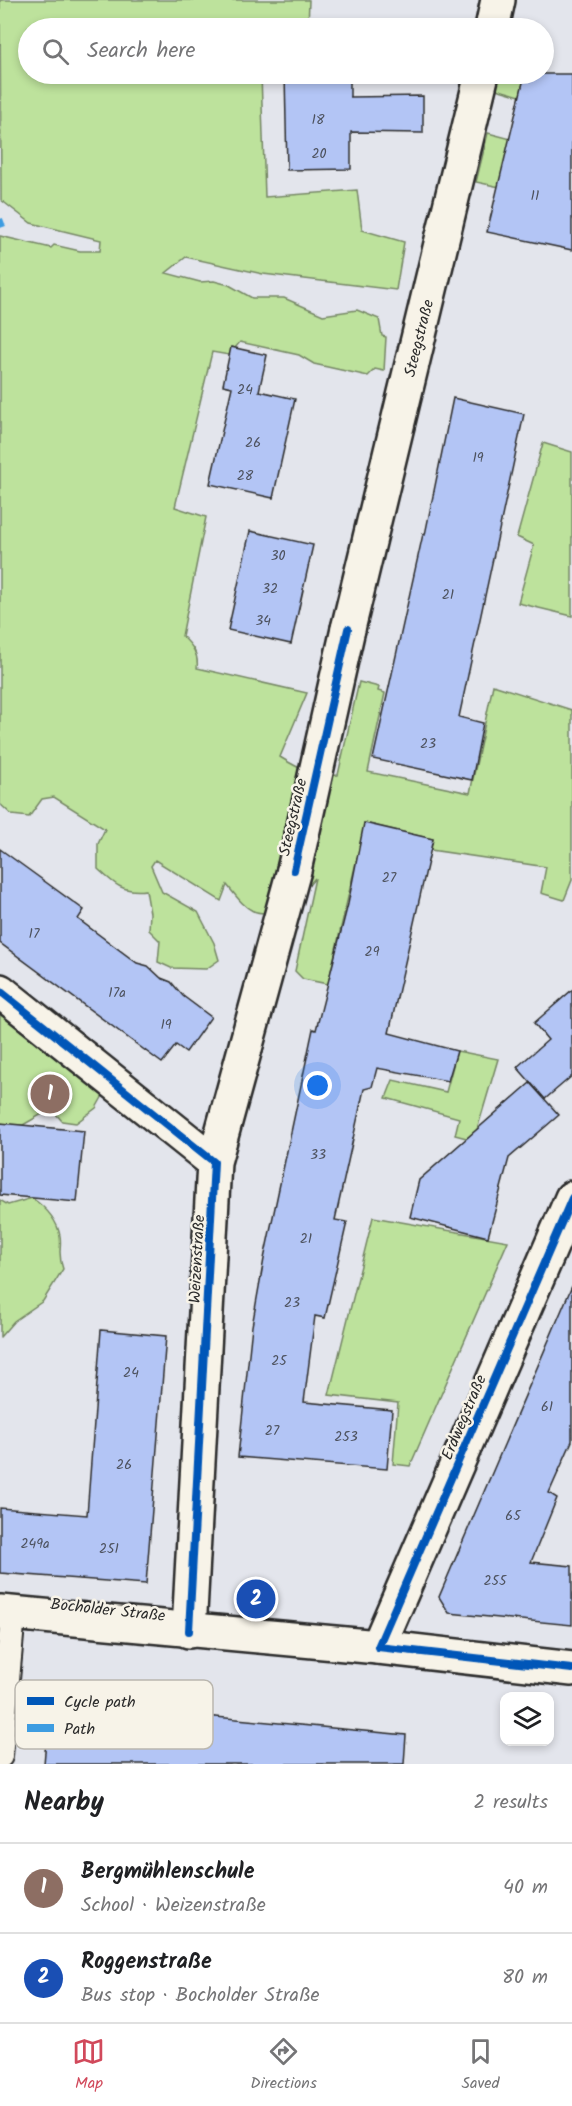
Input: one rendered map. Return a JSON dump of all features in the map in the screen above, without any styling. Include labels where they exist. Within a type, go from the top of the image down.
[{"type":"street","points":[[494,18],[498,0]]},
{"type":"street","name":"Steegstraße","points":[[214,1162],[294,870],[348,629],[480,84]]},
{"type":"street","points":[[0,991],[214,1162]]},
{"type":"street","name":"Weizenstraße","points":[[189,1631],[214,1162]]},
{"type":"street","name":"Erdwegstraße","points":[[378,1647],[572,1198]]},
{"type":"street","name":"Bocholder Straße","points":[[7,1613],[378,1647],[572,1668]]},
{"type":"lane","points":[[0,1756],[7,1613]]},
{"type":"green space","points":[[0,0],[309,0],[308,18],[18,18],[18,84],[261,84],[265,197],[357,190],[362,230],[404,242],[396,290],[263,274],[186,257],[166,273],[200,282],[214,281],[229,285],[252,298],[284,298],[323,315],[357,310],[379,319],[382,336],[386,337],[384,371],[375,369],[368,376],[314,364],[299,355],[240,342],[229,355],[212,352],[175,507],[206,517],[182,636],[194,650],[197,668],[307,693],[280,757],[315,773],[338,775],[359,682],[379,687],[378,691],[385,693],[368,772],[470,793],[493,685],[572,710],[572,880],[564,900],[541,893],[546,867],[431,850],[433,839],[365,823],[328,984],[303,979],[295,971],[315,878],[286,912],[265,913],[251,910],[227,885],[221,901],[155,860],[151,866],[162,892],[198,912],[214,943],[219,960],[206,969],[171,968],[158,962],[160,941],[149,930],[150,913],[146,890],[125,889],[98,869],[98,844],[105,829],[54,797],[42,799],[29,817],[12,815],[0,804],[0,236],[51,248],[54,245],[80,251],[100,251],[101,240],[31,223],[1,200]]},
{"type":"green space","points":[[497,84],[523,84],[520,96],[496,89]]},
{"type":"green space","points":[[488,133],[511,139],[500,187],[476,182]]},
{"type":"green space","points":[[543,443],[572,452],[572,616],[518,603],[534,545],[517,537]]},
{"type":"green space","points":[[0,1003],[18,1015],[21,1031],[37,1033],[105,1092],[96,1108],[76,1123],[62,1121],[56,1114],[42,1114],[23,1125],[0,1125]]},
{"type":"green space","points":[[457,1051],[498,1059],[474,1140],[455,1135],[459,1118],[386,1098],[393,1080],[446,1092]]},
{"type":"green space","points":[[32,1198],[46,1209],[56,1224],[60,1236],[60,1259],[63,1269],[43,1301],[14,1321],[0,1337],[0,1200],[8,1205]]},
{"type":"green space","points":[[373,1217],[508,1241],[410,1466],[393,1464],[398,1403],[329,1395]]},
{"type":"building","points":[[554,74],[572,74],[572,250],[487,232],[523,84],[554,84]]},
{"type":"building","points":[[285,84],[350,84],[350,97],[423,96],[423,133],[351,132],[351,169],[287,170]]},
{"type":"building","points":[[231,347],[267,355],[259,391],[295,399],[273,498],[210,484],[232,387],[223,385]]},
{"type":"building","points":[[453,398],[524,414],[459,717],[483,723],[472,780],[373,759],[423,534],[425,535]]},
{"type":"building","points":[[250,531],[313,545],[291,644],[228,630]]},
{"type":"building","points":[[364,823],[433,839],[389,1033],[457,1051],[448,1081],[377,1068],[372,1087],[364,1089],[335,1220],[347,1222],[325,1318],[315,1316],[304,1402],[392,1410],[387,1469],[238,1457],[252,1326],[264,1259],[313,1029],[316,1030],[348,904]]},
{"type":"building","points":[[0,849],[84,910],[78,919],[137,963],[148,966],[161,978],[171,982],[183,996],[211,1017],[186,1052],[176,1045],[162,1063],[0,943]]},
{"type":"building","points":[[572,990],[572,1076],[545,1099],[517,1067],[548,1040],[534,1023]]},
{"type":"building","points":[[530,1083],[559,1115],[509,1158],[488,1237],[410,1217],[419,1180]]},
{"type":"building","points":[[0,1123],[84,1131],[77,1202],[0,1195]]},
{"type":"building","points":[[572,1286],[572,1441],[549,1493],[557,1498],[531,1562],[572,1566],[572,1625],[449,1613],[439,1597]]},
{"type":"building","points":[[101,1330],[166,1336],[146,1584],[0,1573],[0,1508],[87,1515]]},
{"type":"building","points":[[213,1717],[406,1735],[404,1764],[44,1764],[45,1749],[213,1749]]},
{"type":"marked path","points":[[0,219],[3,227]]},
{"type":"cycle path","points":[[294,870],[348,629]]},
{"type":"cycle path","points":[[0,991],[214,1162],[189,1631]]},
{"type":"cycle path","points":[[572,1198],[378,1647],[572,1669]]},
{"type":"place","name":"Bergmühlenschule","points":[[50,1094]]},
{"type":"place","name":"Roggenstraße","points":[[256,1599]]}]
